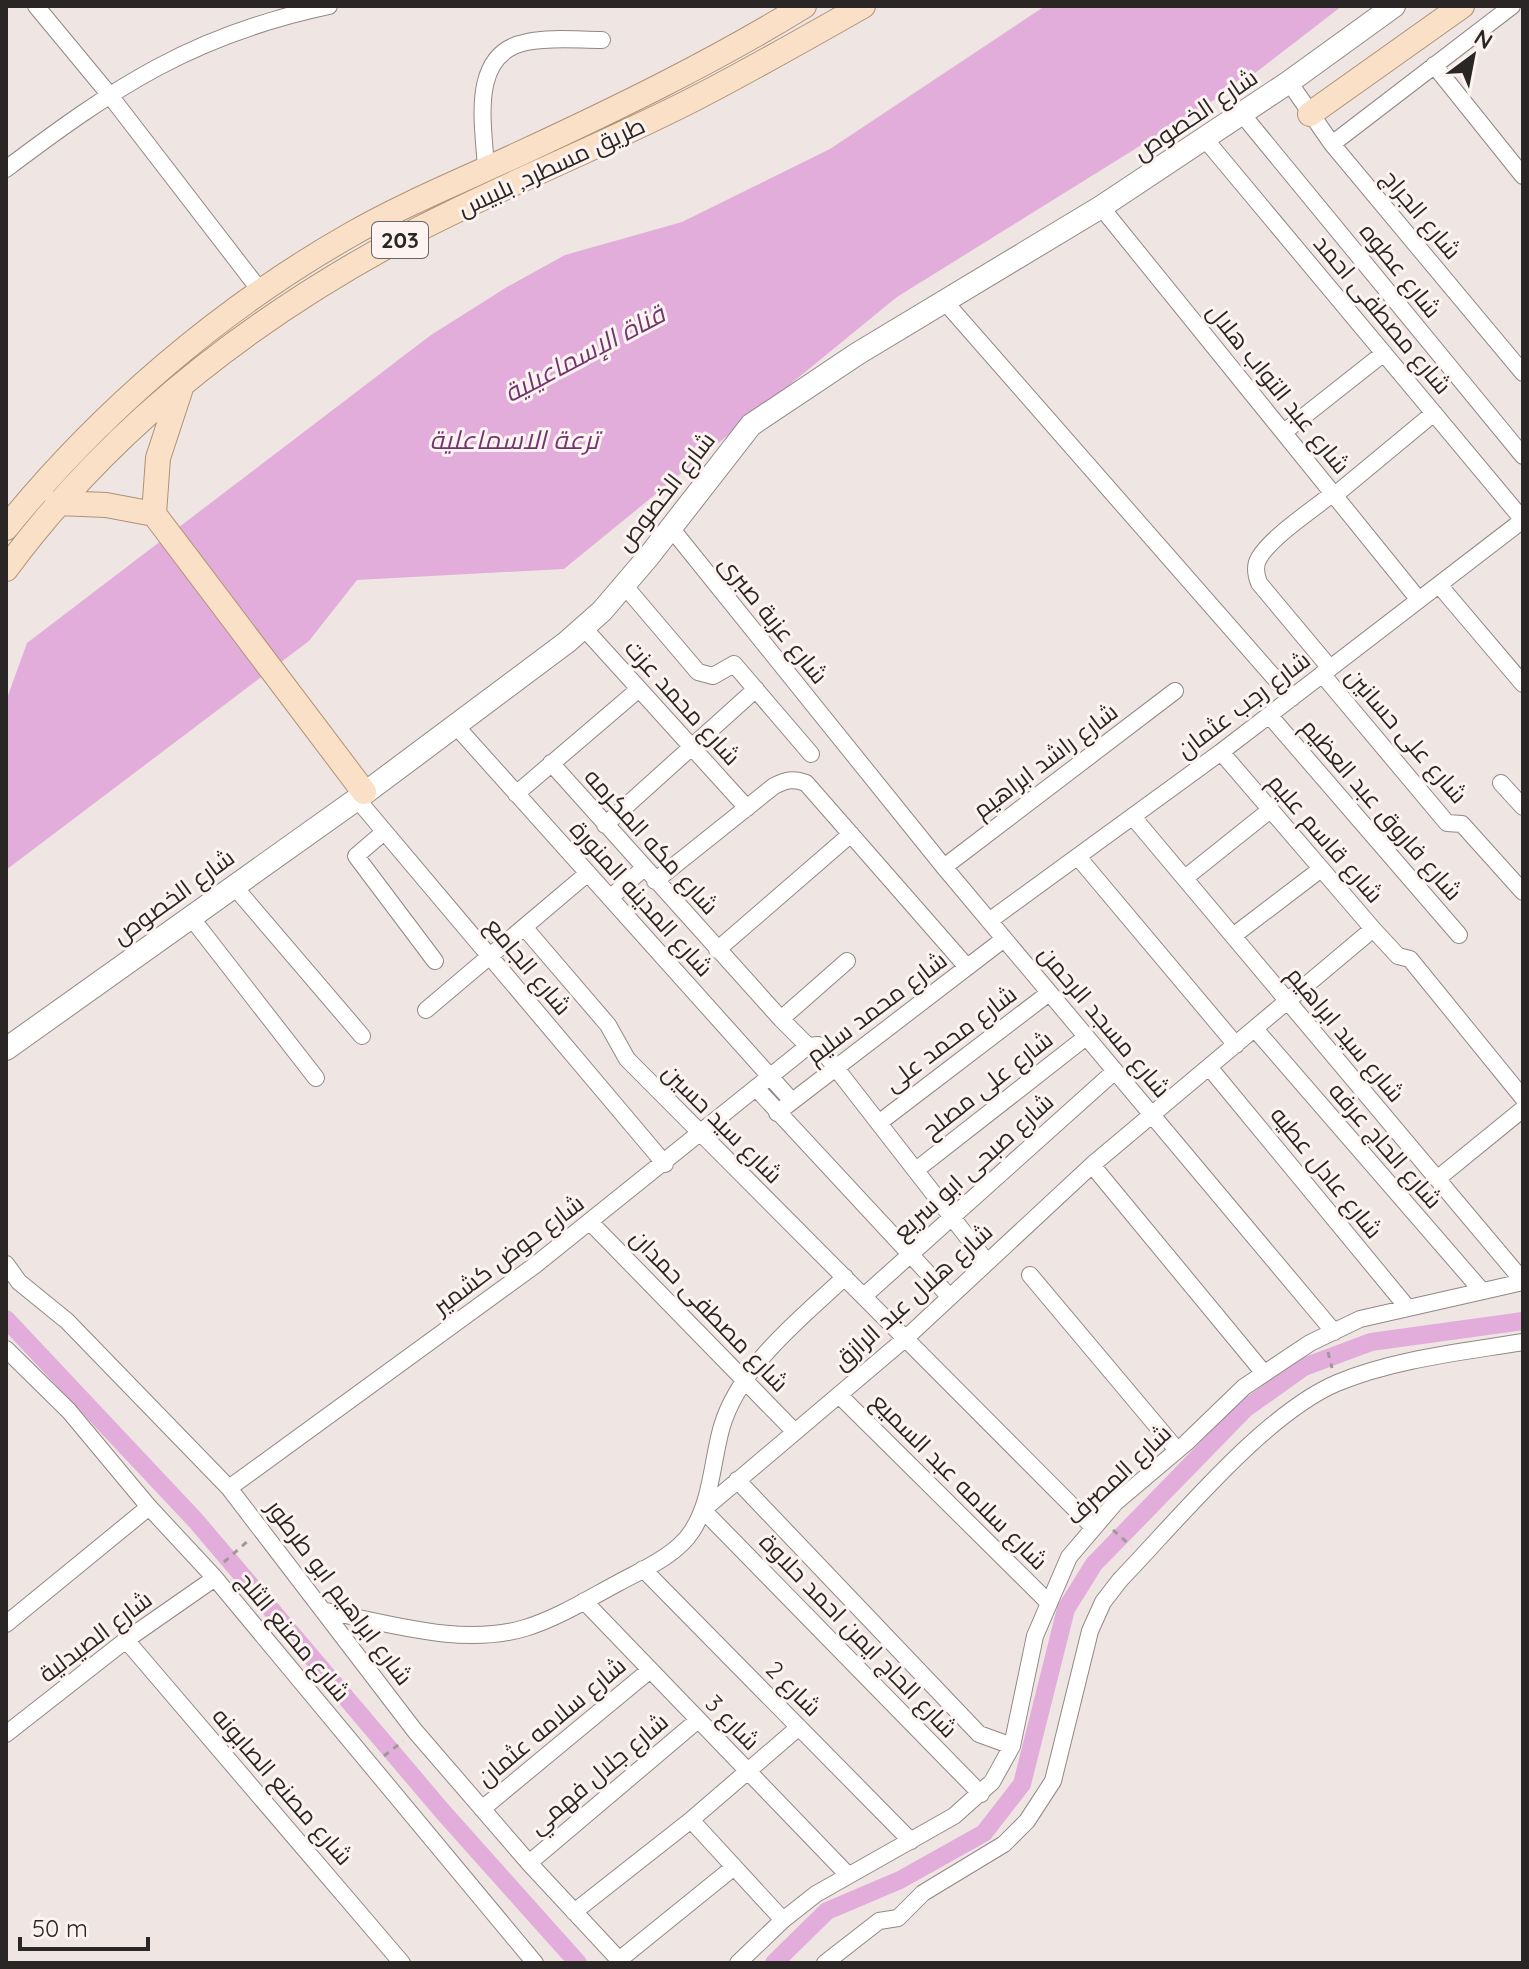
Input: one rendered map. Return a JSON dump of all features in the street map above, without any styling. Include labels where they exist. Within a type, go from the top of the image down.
[{"type":"main road","name":"طريق مسطرد, بلبيس","points":[[6,569],[57,503],[132,426],[185,380],[271,317],[418,230],[697,98],[863,6]]},
{"type":"main road","name":"شارع الخصوص","points":[[6,1049],[456,726],[583,627],[624,585],[751,425],[857,354],[1101,207],[1289,82],[1394,6]]},
{"type":"main road","points":[[1310,114],[1462,6]]},
{"type":"main road","name":"طريق مسطرد, بلبيس","points":[[6,528],[71,454],[162,369],[262,293],[351,234],[661,86],[796,8]]},
{"type":"main road","points":[[185,380],[164,431],[155,486],[156,516],[340,759],[360,796]]},
{"type":"main road","points":[[57,503],[106,505],[156,516]]},
{"type":"street","points":[[36,6],[108,93],[262,293]]},
{"type":"street","points":[[6,169],[108,93],[174,56],[245,27],[329,6]]},
{"type":"street","points":[[1332,144],[1512,6]]},
{"type":"street","points":[[486,169],[483,102],[492,64],[505,49],[527,41],[602,40]]},
{"type":"street","points":[[1434,65],[1523,176]]},
{"type":"street","name":"شارع الجراج","points":[[1289,82],[1332,144],[1523,373]]},
{"type":"street","name":"شارع عطوه","points":[[1242,114],[1523,456]]},
{"type":"street","name":"شارع مصطفى احمد","points":[[1205,139],[1523,520]]},
{"type":"street","name":"شارع عبد التواب هلال","points":[[1101,207],[1419,600]]},
{"type":"street","points":[[946,303],[1292,698]]},
{"type":"street","points":[[1284,432],[1384,353]]},
{"type":"street","points":[[1334,494],[1434,413]]},
{"type":"street","name":"شارع على حسانين","points":[[1334,494],[1267,549],[1258,560],[1256,573],[1259,583],[1447,823],[1462,824],[1523,892]]},
{"type":"street","name":"شارع رجب عثمان","points":[[989,921],[1221,752],[1523,520]]},
{"type":"street","name":"شارع عزبة صبرى","points":[[671,528],[840,740]]},
{"type":"street","points":[[624,585],[698,672],[713,676],[732,663],[811,754]]},
{"type":"street","points":[[1439,585],[1523,684]]},
{"type":"street","name":"شارع محمد عزت","points":[[583,627],[747,808]]},
{"type":"street","points":[[516,794],[639,689]]},
{"type":"street","points":[[605,825],[756,689]]},
{"type":"street","name":"شارع راشد ابراهيم","points":[[944,867],[1175,691]]},
{"type":"street","name":"شارع فاروق عبد العظيم","points":[[1269,715],[1459,935]]},
{"type":"street","name":"شارع المدينه المنورة","points":[[456,726],[792,1101]]},
{"type":"street","name":"شارع مسجد الرحمن","points":[[840,740],[1152,1115],[1330,1339]]},
{"type":"street","name":"شارع قاسم عليم","points":[[1221,752],[1373,929],[1396,954],[1410,959],[1523,1098]]},
{"type":"street","name":"شارع مكه المكرمه","points":[[551,763],[781,1019],[836,1068],[986,1261]]},
{"type":"street","points":[[610,898],[650,874],[784,781],[806,783],[967,967]]},
{"type":"street","points":[[1501,783],[1523,807]]},
{"type":"street","name":"شارع الجامع","points":[[360,796],[384,832],[665,1164]]},
{"type":"street","points":[[1185,878],[1270,810]]},
{"type":"street","name":"شارع سيد ابراهيم","points":[[1133,817],[1523,1282]]},
{"type":"street","points":[[384,832],[356,856],[435,961]]},
{"type":"street","name":"شارع مكه المكرمه","points":[[717,950],[851,834]]},
{"type":"street","points":[[1078,857],[1236,1045]]},
{"type":"street","points":[[1233,936],[1321,869]]},
{"type":"street","points":[[426,1010],[588,873]]},
{"type":"street","points":[[233,885],[362,1036]]},
{"type":"street","points":[[190,916],[316,1078]]},
{"type":"street","name":"شارع سيد حسين","points":[[524,927],[608,1025],[627,1059],[906,1338]]},
{"type":"street","name":"شارع هلال عبد الرازق","points":[[703,1510],[906,1338],[948,1295],[1092,1165],[1373,929]]},
{"type":"street","name":"شارع محمد سليم","points":[[777,1113],[1004,939]]},
{"type":"street","points":[[781,1019],[847,961]]},
{"type":"street","name":"شارع محمد على","points":[[880,1122],[1049,993]]},
{"type":"street","name":"شارع الحاج عرفه","points":[[1255,1029],[1482,1291]]},
{"type":"street","name":"شارع على مصلح","points":[[916,1170],[1086,1037]]},
{"type":"street","name":"شارع حوض كشمير","points":[[229,1488],[388,1375],[590,1222],[812,1045]]},
{"type":"street","name":"شارع عادل عطيه","points":[[1209,1067],[1407,1307]]},
{"type":"street","name":"شارع صبحى ابو سريع","points":[[864,1296],[1115,1071]]},
{"type":"street","points":[[756,1088],[948,1295]]},
{"type":"street","points":[[1437,1179],[1523,1109]]},
{"type":"street","points":[[1092,1165],[1263,1372]]},
{"type":"street","name":"شارع مصطفى حمدان","points":[[590,1222],[795,1432]]},
{"type":"street","name":"شارع ابراهيم ابو طرطور","points":[[6,1264],[19,1282],[67,1321],[229,1488],[415,1731],[529,1863],[620,1961]]},
{"type":"street","points":[[1030,1275],[1177,1450]]},
{"type":"street","points":[[326,1611],[413,1628],[496,1633],[523,1629],[643,1569],[678,1546],[691,1532],[703,1510],[722,1425],[746,1381],[794,1326],[845,1277]]},
{"type":"street","name":"شارع المصرف","points":[[738,1963],[783,1920],[848,1875],[954,1816],[981,1794],[1003,1767],[1012,1746],[1024,1678],[1048,1602],[1069,1557],[1092,1526],[1139,1480],[1263,1372],[1330,1339],[1360,1319],[1523,1282]]},
{"type":"street","points":[[906,1338],[1092,1526]]},
{"type":"street","points":[[825,1963],[879,1921],[898,1918],[923,1893],[1004,1844],[1027,1821],[1053,1781],[1081,1658],[1103,1602],[1135,1564],[1264,1433],[1312,1396],[1363,1373],[1523,1342]]},
{"type":"street","name":"شارع مصنع الثلج","points":[[6,1349],[69,1411],[149,1507],[218,1572],[535,1963]]},
{"type":"street","name":"شارع سلامه عبد السميع","points":[[839,1395],[1048,1602]]},
{"type":"street","points":[[737,1480],[979,1734],[1012,1746]]},
{"type":"street","points":[[6,1624],[149,1507]]},
{"type":"street","name":"شارع الحاج ايمن احمد حلاوة","points":[[703,1510],[981,1794]]},
{"type":"street","name":"شارع 2","points":[[643,1569],[911,1841]]},
{"type":"street","name":"شارع الصيدلية","points":[[6,1734],[218,1572]]},
{"type":"street","name":"شارع 3","points":[[584,1601],[848,1875]]},
{"type":"street","name":"شارع مصنع الصابونه","points":[[126,1640],[402,1963]]},
{"type":"street","name":"شارع سلامه عثمان","points":[[482,1809],[650,1670]]},
{"type":"street","name":"شارع جلال فهمي","points":[[529,1863],[698,1720]]},
{"type":"street","points":[[574,1912],[691,1820],[799,1727]]},
{"type":"street","points":[[691,1820],[783,1920]]},
{"type":"street","points":[[620,1961],[734,1867]]},
{"type":"path","points":[[1330,1339],[1332,1366]]},
{"type":"path","points":[[1111,1528],[1129,1544]]},
{"type":"path","points":[[218,1572],[240,1548]]},
{"type":"path","points":[[379,1761],[405,1739]]},
{"type":"water","name":"ترعة الاسماعلية","points":[[1045,6],[1342,6],[1246,80],[897,297],[564,569],[357,580],[309,641],[6,870],[6,701],[27,643],[431,335],[507,287],[565,255],[682,222],[830,149]]},
{"type":"waterway","points":[[6,1319],[196,1521],[443,1812],[578,1963]]},
{"type":"waterway","points":[[774,1963],[827,1911],[900,1880],[984,1833],[1022,1784],[1066,1609],[1094,1564],[1245,1409],[1304,1367],[1371,1342],[1523,1321]]},
{"type":"water label","name":"قناة الإسماعيلية","points":[[584,353]]}]
